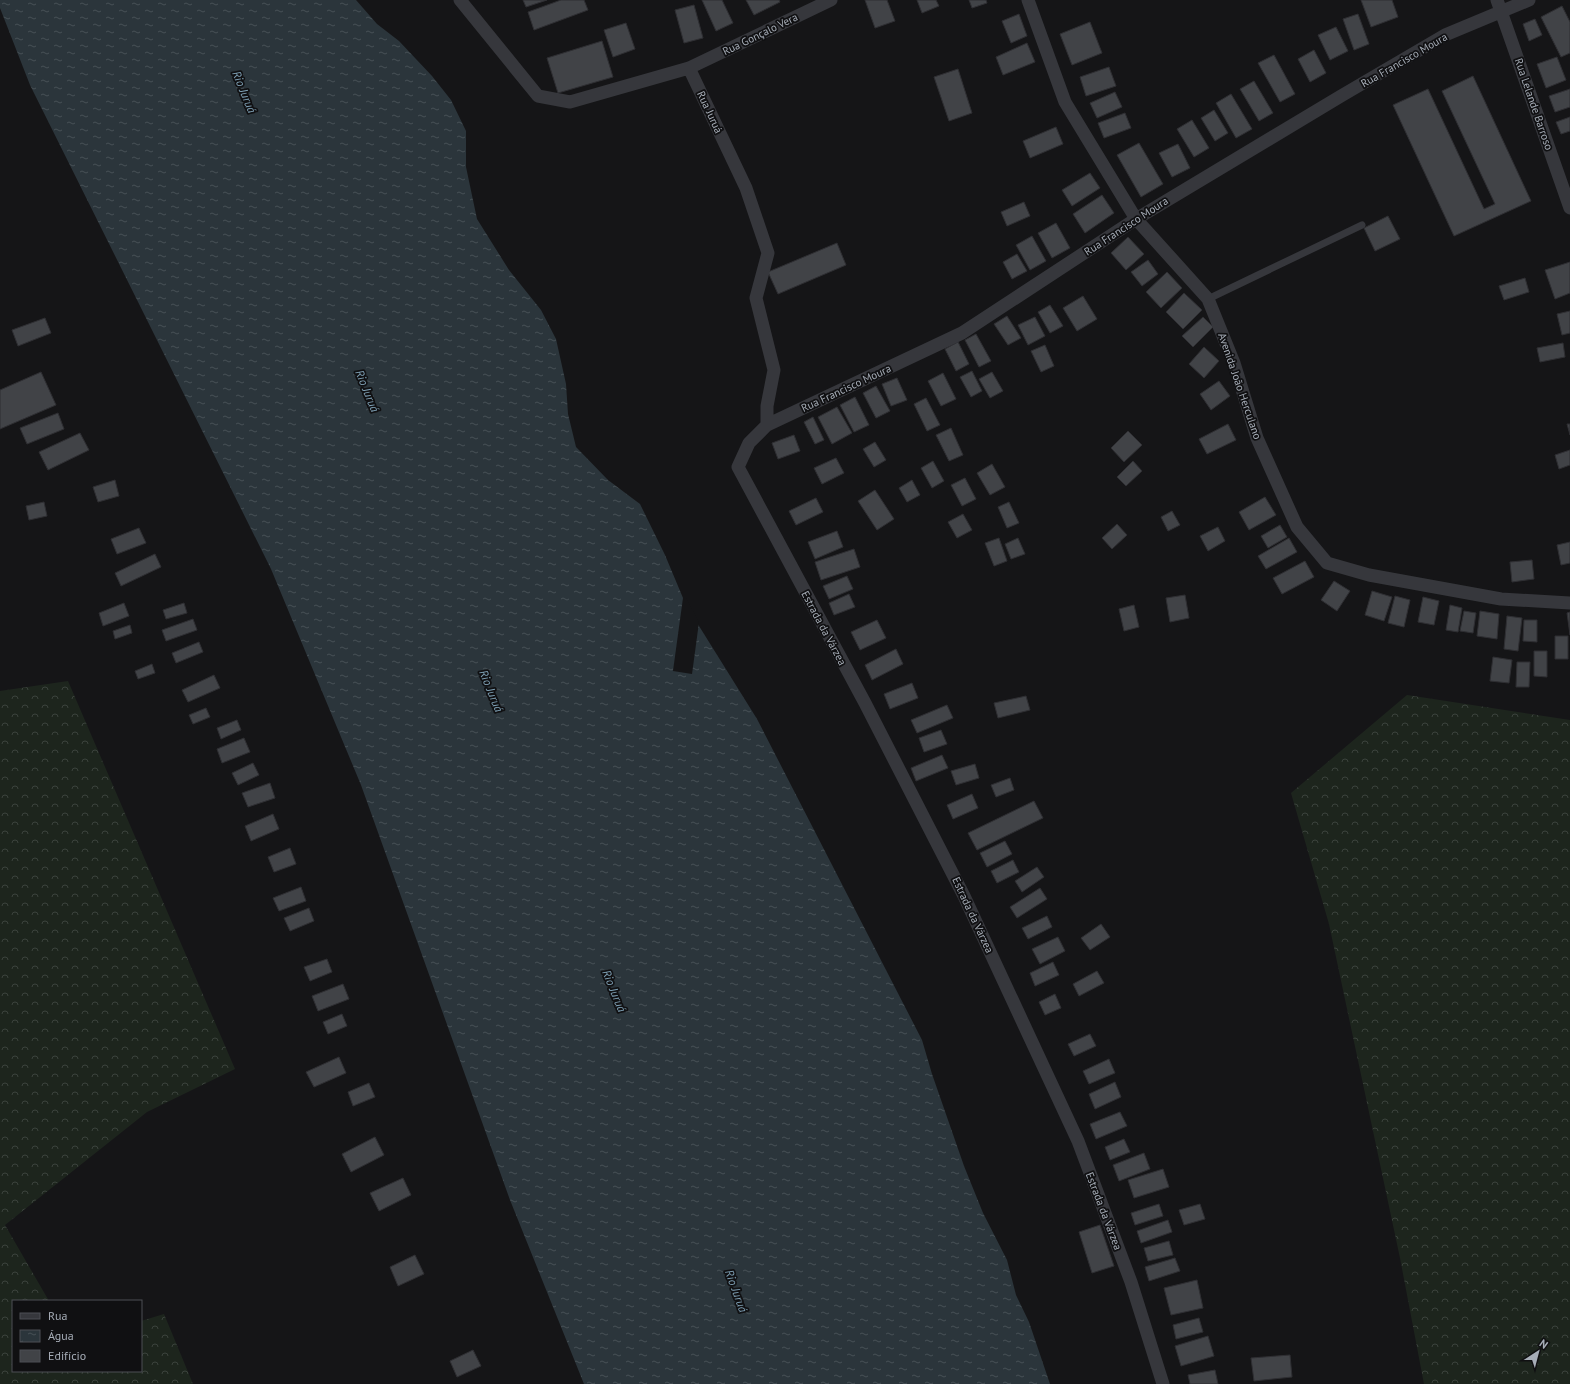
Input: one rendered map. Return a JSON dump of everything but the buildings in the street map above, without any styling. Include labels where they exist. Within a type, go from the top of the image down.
[{"type":"street","points":[[460,0],[538,96],[570,102],[689,68]]},
{"type":"street","name":"Rua Gonçalo Vera","points":[[689,68],[831,0]]},
{"type":"street","name":"Avenida João Herculano","points":[[1028,0],[1065,102],[1136,218],[1208,299],[1234,363],[1257,438],[1291,514],[1297,527],[1327,563],[1369,575],[1501,599],[1570,603]]},
{"type":"street","name":"Rua Francisco Moura","points":[[738,467],[749,443],[767,425],[962,333],[1136,218],[1445,35],[1500,6],[1529,0]]},
{"type":"street","name":"Rua Lelande Barroso","points":[[1500,6],[1570,208]]},
{"type":"street","name":"Rua Juruá","points":[[689,68],[746,188],[768,253],[756,298],[774,370],[768,406],[767,425]]},
{"type":"street","name":"Estrada da Várzea","points":[[738,467],[865,703],[964,896],[1078,1141],[1131,1282],[1163,1384]]},
{"type":"lane","points":[[1208,299],[1362,224]]},
{"type":"green space","points":[[68,681],[235,1069],[147,1112],[5,1225],[48,1300],[12,1300],[12,1372],[142,1372],[142,1321],[164,1314],[193,1384],[0,1384],[0,691]]},
{"type":"green space","points":[[1407,695],[1570,720],[1570,1384],[1424,1384],[1400,1258],[1329,924],[1291,793]]},
{"type":"water","name":"Rio Juruá","points":[[0,0],[356,0],[377,24],[399,41],[432,76],[451,100],[466,131],[466,167],[477,219],[509,270],[541,310],[556,339],[566,384],[568,414],[576,447],[608,480],[640,504],[665,555],[683,598],[757,719],[922,1040],[932,1074],[964,1166],[983,1213],[1007,1260],[1016,1295],[1029,1322],[1050,1384],[584,1384],[510,1200],[361,785],[271,569],[30,85],[0,8]]},
{"type":"pier","points":[[683,598],[686,598],[699,622],[692,674],[673,671]]}]
